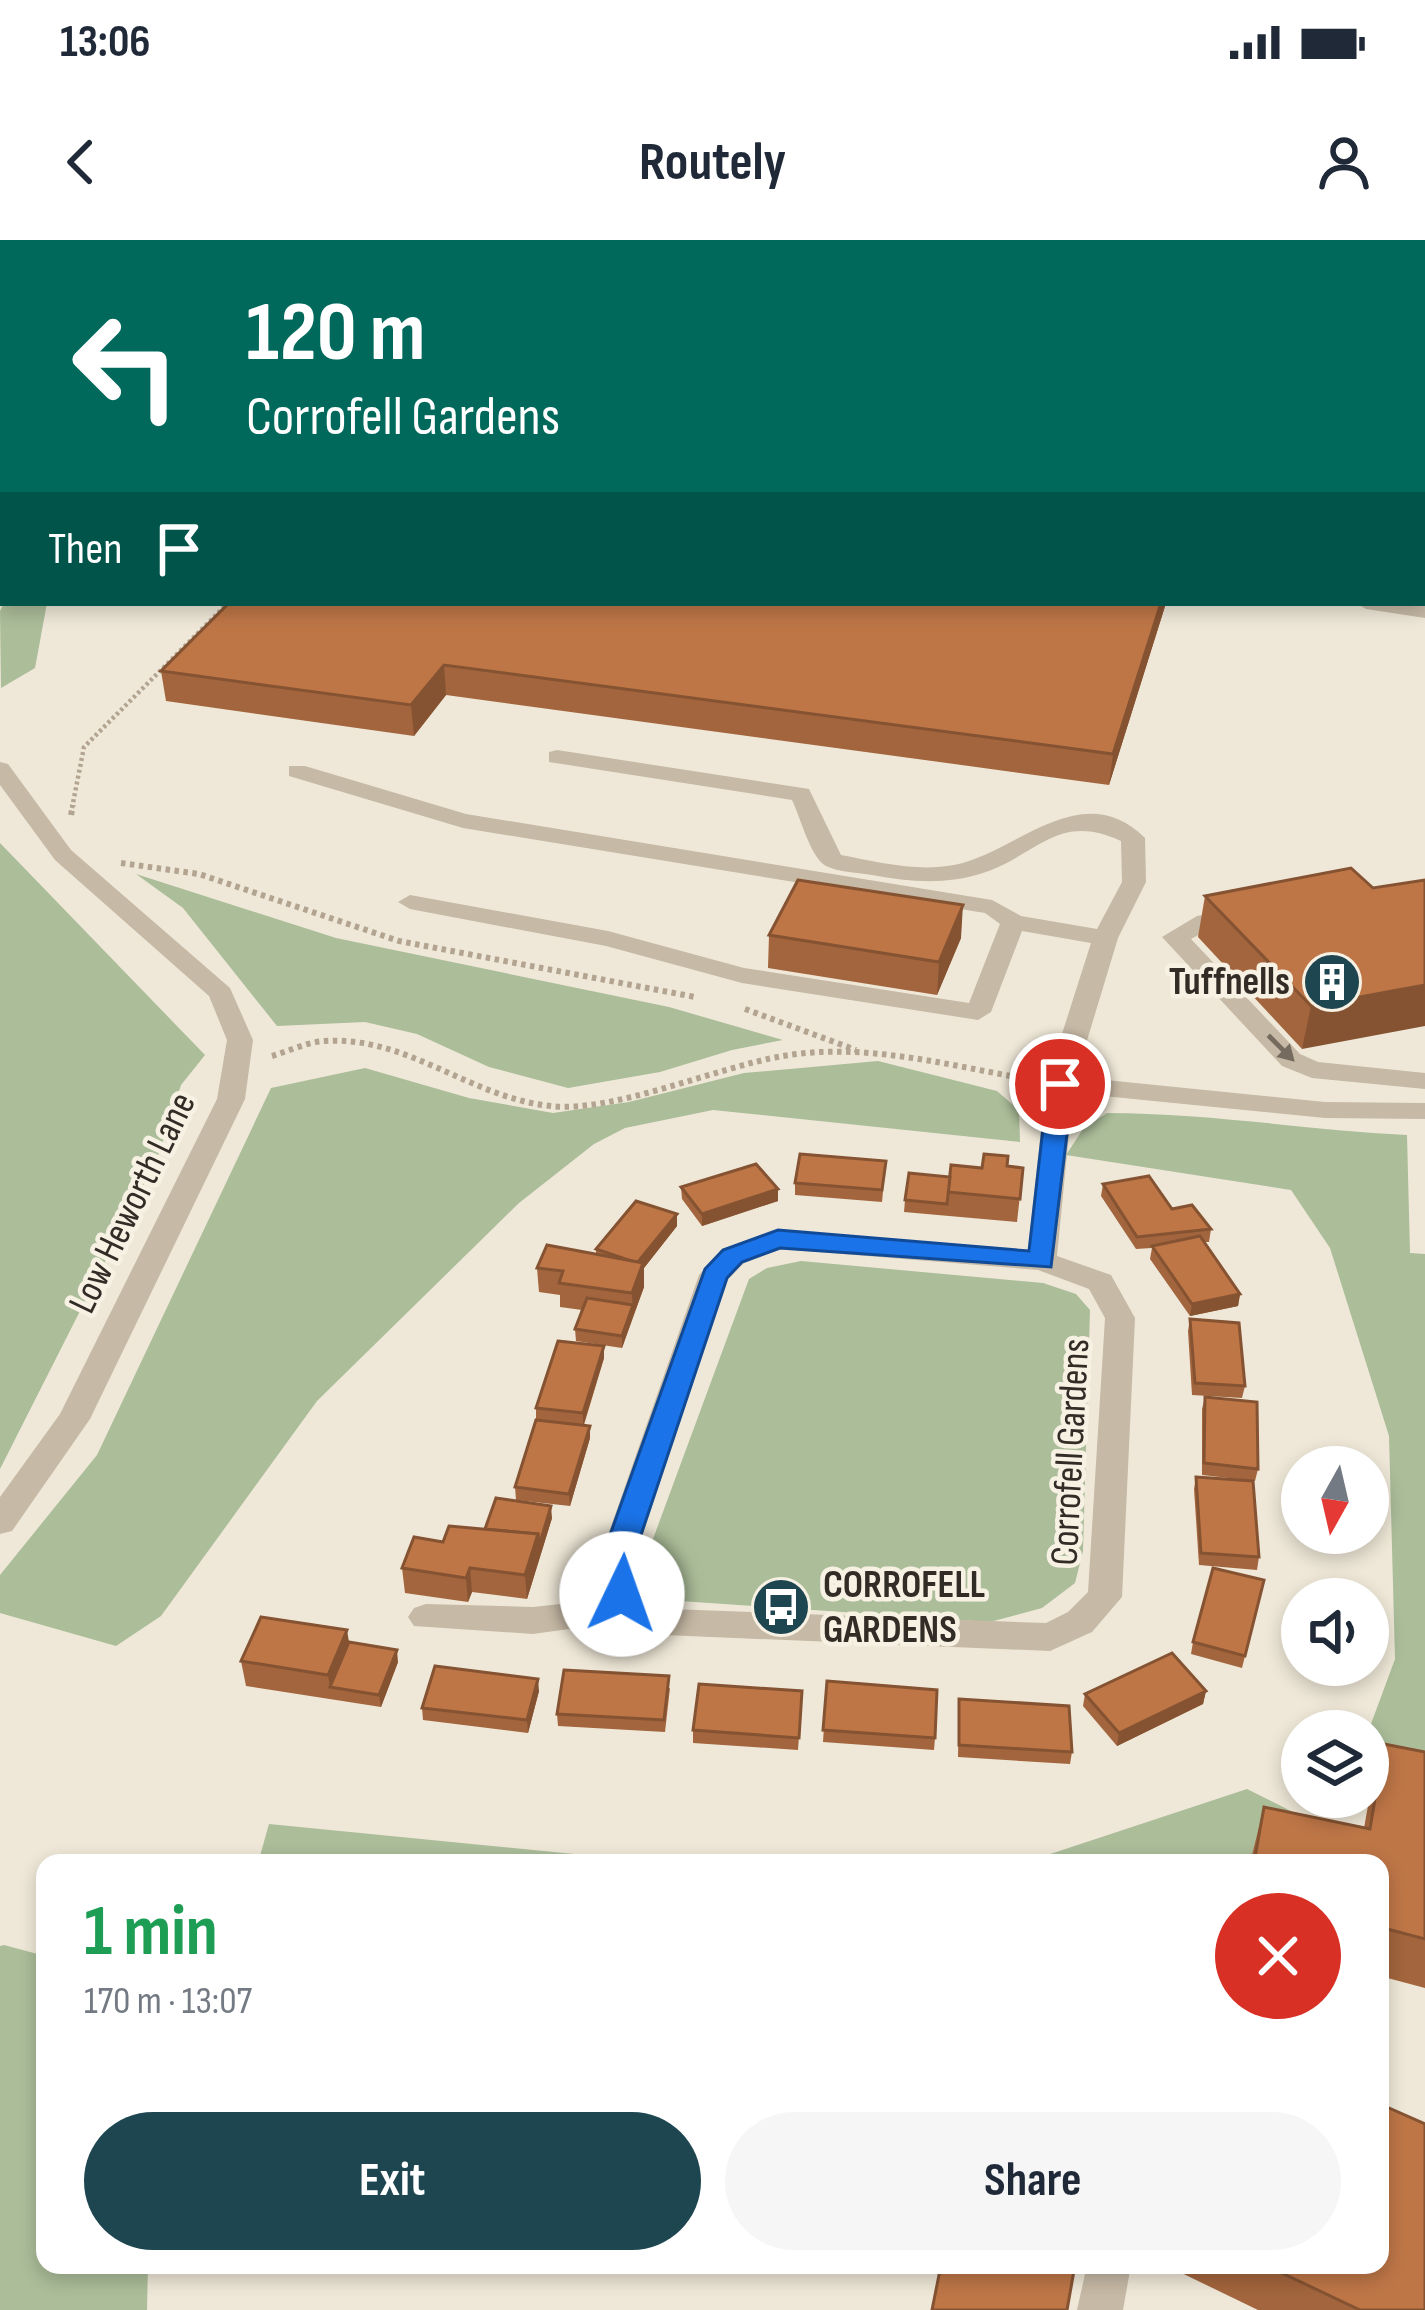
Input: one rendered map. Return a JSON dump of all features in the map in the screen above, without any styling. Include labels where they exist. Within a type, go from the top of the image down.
[{"type":"street","points":[[1386,606],[1425,612]]},
{"type":"street","points":[[557,758],[801,794],[832,860],[903,872],[952,874],[971,869],[1043,829],[1068,822],[1116,828],[1133,838],[1134,882],[1105,938],[1060,1084],[1042,1261]]},
{"type":"street","name":"Low Heworth Lane","points":[[0,769],[63,855],[221,993],[240,1040],[232,1099],[74,1419],[0,1522]]},
{"type":"street","points":[[297,771],[463,820],[992,907],[1013,922],[1105,938]]},
{"type":"street","points":[[410,902],[608,939],[742,975],[978,1012],[1013,922]]},
{"type":"street","points":[[1268,910],[1206,921],[1175,937],[1291,1060],[1312,1070],[1425,1081]]},
{"type":"street","points":[[1060,1084],[1325,1110],[1425,1111]]},
{"type":"street","name":"Corrofell Gardens","points":[[778,1239],[1042,1261],[1100,1282],[1120,1318],[1105,1597],[1080,1622],[1050,1637],[664,1622],[639,1605],[622,1594],[626,1535],[715,1275],[733,1256],[778,1239]]},
{"type":"street","points":[[426,1617],[531,1624],[589,1618],[639,1605]]},
{"type":"street","points":[[1100,2310],[1107,2274]]},
{"type":"path","points":[[225,606],[84,747],[63,855],[199,874],[398,941],[710,1000]]},
{"type":"path","points":[[732,1004],[856,1050],[1060,1084]]},
{"type":"path","points":[[236,1066],[321,1041],[376,1043],[434,1063],[495,1093],[554,1107],[623,1097],[783,1056],[856,1050]]},
{"type":"green space","points":[[2,606],[46,606],[35,668],[1,688]]},
{"type":"green space","points":[[0,843],[205,1055],[181,1085],[157,1159],[0,1469]]},
{"type":"green space","points":[[136,874],[336,938],[669,1007],[783,1040],[660,1072],[568,1088],[489,1067],[417,1034],[365,1022],[277,1026],[183,908]]},
{"type":"green space","points":[[878,1061],[997,1091],[1019,1110],[1020,1142],[713,1110],[625,1128],[594,1144],[519,1203],[317,1401],[161,1616],[116,1646],[0,1613],[0,1575],[97,1455],[271,1088],[365,1068],[469,1098],[553,1113],[629,1102],[744,1073]]},
{"type":"green space","points":[[1107,1113],[1407,1135],[1410,1253],[1425,1254],[1425,1781],[1389,1774],[1389,1710],[1376,1710],[1389,1686],[1395,1659],[1389,1436],[1330,1248],[1291,1190],[1066,1155],[1083,1129]]},
{"type":"green space","points":[[801,1261],[1043,1283],[1076,1294],[1090,1310],[1083,1551],[1075,1583],[1042,1608],[990,1622],[680,1601],[656,1580],[650,1547],[749,1279],[767,1268]]},
{"type":"green space","points":[[1247,1789],[1281,1806],[1281,1818],[1288,1818],[1270,1854],[1050,1854]]},
{"type":"green space","points":[[269,1824],[574,1854],[261,1854]]},
{"type":"green space","points":[[0,1946],[36,1954],[36,2274],[148,2274],[147,2310],[0,2310]]},
{"type":"building","points":[[226,606],[1160,606],[1113,754],[444,665],[411,705],[161,671]]},
{"type":"building","points":[[1351,868],[1373,888],[1425,880],[1425,985],[1311,1006],[1205,896]]},
{"type":"building","points":[[798,880],[963,905],[939,962],[769,935]]},
{"type":"building","points":[[800,1154],[886,1161],[882,1190],[795,1183]]},
{"type":"building","points":[[984,1154],[1008,1156],[1007,1166],[1023,1168],[1020,1199],[948,1192],[951,1165],[982,1168]]},
{"type":"building","points":[[756,1164],[778,1189],[702,1214],[681,1187]]},
{"type":"building","points":[[909,1173],[950,1177],[947,1204],[905,1200]]},
{"type":"building","points":[[1149,1176],[1172,1209],[1192,1205],[1211,1229],[1137,1237],[1103,1184]]},
{"type":"building","points":[[636,1201],[677,1214],[637,1263],[596,1249]]},
{"type":"building","points":[[1200,1236],[1240,1294],[1192,1304],[1152,1246]]},
{"type":"building","points":[[547,1245],[643,1263],[632,1293],[559,1283],[563,1271],[537,1268]]},
{"type":"building","points":[[587,1298],[633,1305],[622,1336],[575,1329]]},
{"type":"building","points":[[1190,1319],[1239,1323],[1245,1386],[1195,1383]]},
{"type":"building","points":[[558,1341],[604,1346],[583,1413],[536,1408]]},
{"type":"building","points":[[1205,1397],[1257,1402],[1258,1469],[1204,1463]]},
{"type":"building","points":[[536,1420],[590,1426],[569,1494],[515,1487]]},
{"type":"building","points":[[1196,1477],[1253,1481],[1259,1557],[1201,1553]]},
{"type":"building","points":[[496,1498],[551,1506],[539,1546],[538,1534],[485,1529]]},
{"type":"building","points":[[449,1526],[538,1534],[525,1575],[470,1568],[466,1578],[402,1568],[414,1537],[443,1542]]},
{"type":"building","points":[[1213,1568],[1264,1580],[1245,1656],[1193,1642]]},
{"type":"building","points":[[261,1617],[347,1630],[328,1675],[241,1661]]},
{"type":"building","points":[[349,1642],[397,1650],[379,1695],[330,1687]]},
{"type":"building","points":[[1172,1653],[1206,1691],[1119,1733],[1085,1694]]},
{"type":"building","points":[[435,1666],[538,1679],[527,1720],[422,1708]]},
{"type":"building","points":[[564,1670],[669,1676],[664,1720],[557,1714]]},
{"type":"building","points":[[827,1681],[937,1690],[935,1738],[823,1730]]},
{"type":"building","points":[[699,1684],[802,1691],[799,1738],[693,1730]]},
{"type":"building","points":[[959,1699],[1069,1706],[1072,1752],[959,1745]]},
{"type":"building","points":[[1389,1745],[1425,1752],[1425,1939],[1389,1929],[1389,1854],[1256,1854],[1264,1807],[1281,1811],[1281,1818],[1317,1818],[1370,1829],[1372,1818],[1389,1818]]},
{"type":"building","points":[[1389,2108],[1425,2124],[1425,2310],[1360,2310],[1284,2274],[1389,2274]]},
{"type":"building","points":[[939,2274],[1073,2274],[1067,2310],[932,2310]]},
{"type":"place","name":"Tuffnells","points":[[1332,982]]},
{"type":"place","name":"CORROFELL GARDENS","points":[[781,1607]]},
{"type":"route","points":[[622,1594],[626,1535],[715,1275],[733,1256],[778,1239],[1042,1261],[1060,1084]]}]
